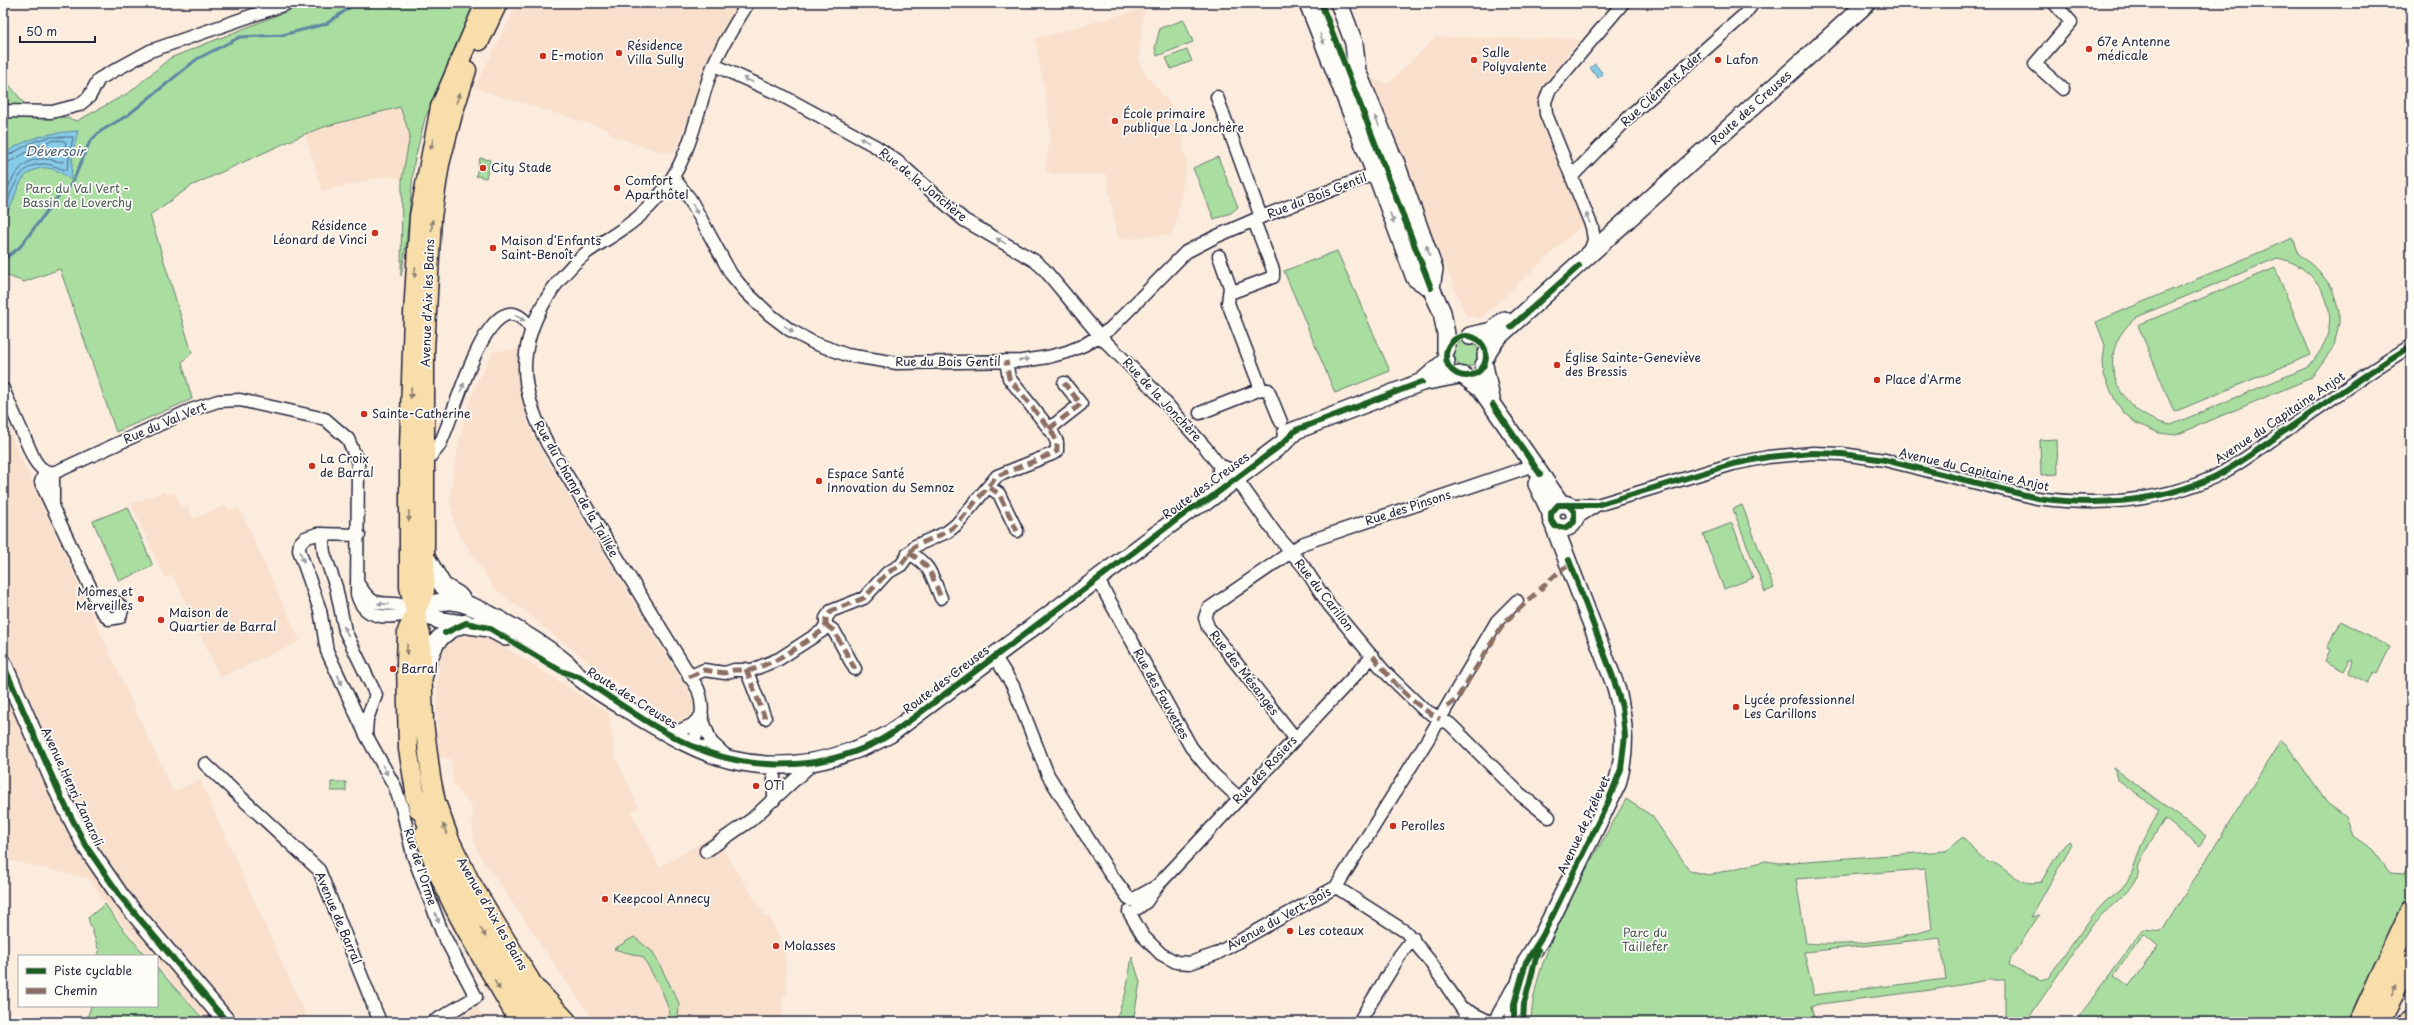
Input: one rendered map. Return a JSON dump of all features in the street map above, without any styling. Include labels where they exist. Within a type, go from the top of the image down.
[{"type":"highway","points":[[416,796],[459,889],[538,1022]]},
{"type":"highway","points":[[2360,1022],[2411,911]]},
{"type":"highway","points":[[2360,1022],[2411,936]]},
{"type":"highway","points":[[2378,1022],[2411,960]]},
{"type":"highway","points":[[538,992],[566,1022]]},
{"type":"main road","name":"Avenue d'Aix les Bains","points":[[485,3],[440,107],[419,216],[413,314],[409,448],[409,587],[421,635],[422,683],[427,751],[435,796],[443,822],[470,881],[556,1022]]},
{"type":"main road","name":"Avenue d'Aix les Bains","points":[[498,3],[469,66],[452,114],[440,164],[433,210],[425,351],[427,559],[425,591],[407,631],[406,677],[408,749],[425,836],[453,904],[519,1022]]},
{"type":"main road","points":[[1308,3],[1415,278],[1431,288],[1442,312],[1446,334],[1446,356],[1451,370],[1462,376],[1474,375],[1485,361],[1482,343],[1467,336],[1442,312]]},
{"type":"main road","points":[[1339,3],[1354,43],[1357,71],[1392,156],[1434,269],[1431,288]]},
{"type":"main road","name":"Route des Creuses","points":[[1485,361],[1491,346],[1498,337],[1579,266],[1636,212],[1867,3]]},
{"type":"main road","points":[[1375,173],[1381,158],[1392,156]]},
{"type":"main road","points":[[1375,173],[1389,179],[1398,173]]},
{"type":"main road","name":"Route des Creuses","points":[[1467,336],[1481,335],[1499,325],[1594,240],[1636,212]]},
{"type":"main road","points":[[1446,356],[1452,340],[1467,336]]},
{"type":"main road","name":"Route des Creuses","points":[[1422,382],[1446,356]]},
{"type":"main road","name":"Avenue de Prélevet","points":[[1485,361],[1493,405]]},
{"type":"main road","name":"Route des Creuses","points":[[1192,508],[1200,498],[1230,472],[1282,444],[1289,426],[1422,382],[1462,376]]},
{"type":"main road","name":"Avenue de Prélevet","points":[[1462,376],[1481,389],[1493,405],[1563,515],[1561,547],[1568,560],[1616,687],[1622,707],[1625,736],[1622,769],[1617,784],[1543,935],[1526,962],[1514,1004],[1514,1022]]},
{"type":"main road","name":"Avenue de Prélevet","points":[[1513,436],[1528,467],[1563,515]]},
{"type":"main road","name":"Route des Creuses","points":[[415,611],[442,620],[489,628],[561,671],[579,677],[670,735],[692,746],[732,760],[774,765],[814,762],[865,748],[890,734],[1098,580],[1192,508],[1205,502],[1230,472]]},
{"type":"main road","name":"Route des Creuses","points":[[427,559],[443,586],[458,595],[466,604],[518,632],[566,663],[579,677]]},
{"type":"main road","name":"Route des Creuses","points":[[415,611],[441,601],[466,604]]},
{"type":"main road","points":[[422,683],[430,655],[437,641],[445,632],[466,623]]},
{"type":"main road","name":"Avenue Henri Zanaroli","points":[[3,664],[81,838],[121,897],[227,1022]]},
{"type":"main road","name":"Avenue de Prélevet","points":[[1523,1022],[1524,1004],[1532,970],[1543,935]]},
{"type":"street","points":[[3,111],[52,112],[79,104],[89,97],[99,79],[150,51],[288,3]]},
{"type":"street","name":"Rue du Champ de la Taillée","points":[[692,746],[702,715],[703,701],[592,519],[538,425],[532,409],[525,368],[532,330],[547,298],[574,264],[638,218],[673,177],[685,150],[714,65],[728,35],[748,3]]},
{"type":"street","points":[[1579,266],[1592,250],[1594,240],[1592,227],[1546,114],[1546,96],[1548,91],[1623,3]]},
{"type":"street","name":"Rue Clément Ader","points":[[1572,176],[1634,112],[1744,15],[1753,3]]},
{"type":"street","points":[[2054,3],[2071,22],[2035,64],[2063,89]]},
{"type":"street","name":"Rue de la Jonchère","points":[[714,65],[780,94],[875,146],[898,162],[964,220],[1035,261],[1044,268],[1100,336],[1156,392],[1205,447],[1230,472]]},
{"type":"street","name":"Rue du Bois Gentil","points":[[1217,97],[1258,219]]},
{"type":"street","name":"Rue du Bois Gentil","points":[[673,177],[690,200],[723,262],[746,292],[772,316],[806,339],[847,356],[897,363],[1006,361],[1048,357],[1084,345],[1100,336],[1186,252],[1215,237],[1258,219],[1375,173]]},
{"type":"street","points":[[1230,293],[1273,277],[1274,270],[1258,219]]},
{"type":"street","points":[[1219,256],[1230,287],[1228,303],[1261,389]]},
{"type":"street","points":[[427,460],[438,447],[475,356],[492,327],[502,316],[511,314],[524,319],[532,330]]},
{"type":"street","name":"Avenue du Capitaine Anjot","points":[[1563,515],[1733,464],[1768,457],[1813,453],[1842,454],[1885,460],[2037,498],[2058,501],[2101,503],[2140,499],[2180,489],[2226,470],[2286,430],[2360,377],[2411,346]]},
{"type":"street","points":[[689,676],[704,670],[725,674],[734,670],[752,670],[778,659],[818,634],[826,625],[826,618],[831,611],[864,598],[887,573],[901,565],[908,553],[915,546],[947,532],[956,525],[998,476],[1057,451],[1057,442],[1049,429],[1008,378],[1006,361]]},
{"type":"street","points":[[1049,429],[1081,404],[1064,383]]},
{"type":"street","points":[[3,389],[34,459],[49,472],[53,506],[96,598]]},
{"type":"street","points":[[1200,413],[1261,389],[1268,390],[1289,426]]},
{"type":"street","name":"Rue du Val Vert","points":[[49,472],[191,410],[218,401],[240,400],[325,419],[348,439],[356,455],[360,472],[357,594],[360,602],[375,615],[399,618],[415,611]]},
{"type":"street","name":"Rue des Pinsons","points":[[1290,552],[1320,536],[1500,478],[1528,467]]},
{"type":"street","name":"Rue du Carillon","points":[[1230,472],[1314,582],[1329,605],[1384,671],[1423,709],[1450,724],[1520,794],[1549,818]]},
{"type":"street","points":[[989,487],[999,494],[1017,531]]},
{"type":"street","points":[[322,534],[324,553],[336,587],[345,631],[376,695],[367,719],[366,735]]},
{"type":"street","name":"Rue de l'Orme","points":[[359,535],[322,534],[305,538],[300,543],[299,550],[320,610],[327,651],[366,735],[398,796],[412,851],[442,932],[476,997],[433,1022]]},
{"type":"street","name":"Rue des Mésanges","points":[[1290,552],[1213,605],[1208,609],[1205,618],[1208,627],[1295,738]]},
{"type":"street","points":[[908,553],[921,559],[928,566],[941,598]]},
{"type":"street","name":"Rue des Fauvettes","points":[[1098,580],[1191,747],[1213,774],[1239,798]]},
{"type":"street","points":[[1440,719],[1497,621],[1517,602]]},
{"type":"street","points":[[826,625],[834,631],[855,669]]},
{"type":"street","name":"Rue des Rosiers","points":[[1132,906],[1158,885],[1373,656]]},
{"type":"street","name":"Avenue du Vert-Bois","points":[[995,657],[1013,686],[1048,776],[1132,906],[1152,945],[1161,954],[1176,962],[1197,962],[1216,954],[1336,887],[1440,719]]},
{"type":"street","points":[[746,669],[765,718]]},
{"type":"street","points":[[670,735],[692,725],[702,715]]},
{"type":"street","name":"Rue du Champ de la Taillée","points":[[702,715],[711,742],[717,749],[732,760]]},
{"type":"street","points":[[706,851],[751,820],[814,762]]},
{"type":"street","name":"Avenue de Barral","points":[[205,764],[319,870],[380,1022]]},
{"type":"street","points":[[774,765],[774,800]]},
{"type":"street","points":[[1336,887],[1400,927],[1413,938],[1471,1022]]},
{"type":"street","points":[[1359,1022],[1400,955],[1413,938]]},
{"type":"street","points":[[1494,1022],[1526,962]]},
{"type":"street","points":[[1463,1009],[1490,1022]]},
{"type":"shaded area","points":[[518,3],[741,3],[724,29],[704,76],[676,151],[664,153],[615,137],[606,129],[474,88]]},
{"type":"shaded area","points":[[1144,8],[1139,58],[1142,69],[1178,114],[1187,165],[1174,229],[1170,235],[1118,239],[1106,174],[1053,174],[1045,170],[1050,136],[1047,105],[1035,39]]},
{"type":"shaded area","points":[[1436,37],[1579,39],[1540,91],[1537,103],[1538,114],[1583,224],[1480,319],[1466,316],[1368,78],[1389,83]]},
{"type":"shaded area","points":[[400,107],[410,135],[402,179],[385,176],[322,192],[305,134],[327,126]]},
{"type":"shaded area","points":[[520,348],[520,374],[528,424],[539,447],[690,694],[694,704],[691,715],[680,723],[601,672],[493,587],[457,531],[450,504],[452,477],[465,414],[475,386],[493,352]]},
{"type":"shaded area","points":[[3,418],[173,792],[200,780],[309,1022],[207,1022],[158,966],[158,955],[148,955],[112,912],[89,879],[3,859]]},
{"type":"shaded area","points":[[165,491],[167,495],[175,492],[182,509],[187,507],[193,519],[226,505],[229,511],[239,507],[300,641],[220,678],[173,575],[165,578],[131,504]]},
{"type":"shaded area","points":[[471,635],[486,637],[516,654],[609,713],[614,753],[639,808],[631,812],[660,867],[714,835],[766,917],[769,915],[785,950],[787,994],[783,994],[782,1022],[596,1022],[585,1009],[477,851],[473,837],[472,807],[453,784],[451,759],[438,757],[437,685],[440,657],[447,645],[457,637]]},
{"type":"shaded area","points":[[476,1004],[485,1022],[454,1022],[453,1017]]},
{"type":"green space","name":"Parc du Val Vert - Bassin de Loverchy","points":[[308,3],[476,3],[441,86],[425,118],[414,163],[406,246],[401,276],[402,179],[410,135],[400,107],[327,126],[305,134],[191,186],[150,215],[192,353],[182,362],[192,399],[116,432],[60,269],[24,282],[3,274],[3,77],[27,107],[77,121],[130,92],[170,58]]},
{"type":"green space","points":[[1184,20],[1193,42],[1157,56],[1155,48],[1160,28]]},
{"type":"green space","points":[[1187,50],[1192,61],[1171,69],[1166,58]]},
{"type":"green space","points":[[1218,157],[1238,207],[1231,213],[1214,219],[1193,168]]},
{"type":"green space","name":"City Stade","points":[[480,158],[490,160],[486,178],[476,176]]},
{"type":"green space","points":[[2293,238],[2299,254],[2319,271],[2332,288],[2339,312],[2339,323],[2334,346],[2311,378],[2176,435],[2159,433],[2136,423],[2123,412],[2115,400],[2104,375],[2103,361],[2105,345],[2096,322]],"holes":[[[2277,258],[2289,261],[2300,267],[2318,284],[2325,295],[2328,307],[2330,320],[2327,337],[2320,351],[2308,367],[2171,425],[2152,419],[2137,410],[2124,397],[2116,382],[2113,365],[2115,348],[2123,332],[2137,317]]]},
{"type":"green space","points":[[1337,251],[1390,371],[1335,393],[1284,271]]},
{"type":"green space","points":[[2275,268],[2311,355],[2174,412],[2138,325]]},
{"type":"green space","points":[[1466,341],[1475,345],[1479,354],[1475,363],[1466,367],[1457,363],[1453,354],[1457,345]]},
{"type":"green space","points":[[2057,439],[2058,474],[2041,475],[2040,440]]},
{"type":"green space","points":[[1742,505],[1774,588],[1765,592],[1733,509]]},
{"type":"green space","points":[[128,507],[153,566],[119,581],[93,521]]},
{"type":"green space","points":[[1732,523],[1753,578],[1724,589],[1703,534]]},
{"type":"green space","points":[[2341,621],[2390,647],[2377,674],[2374,672],[2368,683],[2348,673],[2354,661],[2350,660],[2344,671],[2325,661],[2330,650],[2327,648]]},
{"type":"green space","points":[[2281,740],[2286,744],[2327,803],[2346,817],[2353,836],[2373,850],[2390,873],[2404,874],[2411,860],[2411,895],[2346,1022],[2075,1022],[2143,929],[2162,931]],"holes":[[[2144,934],[2158,946],[2129,986],[2114,975]]]},
{"type":"green space","name":"Parc du Taillefer","points":[[2114,768],[2206,836],[2199,846],[2165,819],[2154,836],[2139,865],[2137,878],[2132,886],[2091,926],[2026,1022],[2005,1022],[2005,980],[1988,980],[1931,990],[1811,1006],[1815,1022],[1531,1022],[1534,995],[1542,966],[1553,937],[1566,908],[1626,799],[1652,816],[1690,871],[1709,875],[1766,861],[1779,863],[1945,851],[1963,837],[1985,860],[1994,863],[2021,881],[2033,883],[2041,882],[2062,847],[2069,842],[2072,844],[2031,917],[2039,915],[2011,958],[2009,965],[2041,981],[2048,978],[2093,915],[2105,902],[2121,889],[2130,878],[2141,846],[2159,810],[2117,779]],"holes":[[[1925,869],[1932,929],[1902,937],[1870,942],[1838,944],[1806,943],[1796,879]],[[1940,938],[1946,979],[1814,995],[1804,952]]]},
{"type":"green space","points":[[331,782],[346,782],[346,791],[331,791]]},
{"type":"green space","points":[[105,904],[119,924],[145,955],[97,955],[99,951],[88,918]]},
{"type":"green space","points":[[634,937],[653,952],[679,1003],[678,1022],[664,1022],[670,1013],[662,991],[643,957],[614,949]]},
{"type":"green space","points":[[1132,957],[1140,982],[1133,1022],[1115,1022],[1126,992]]},
{"type":"green space","points":[[158,969],[206,1022],[86,1022],[91,1007],[158,1007]]},
{"type":"water","points":[[1595,64],[1603,74],[1598,78],[1590,68]]},
{"type":"water","name":"Déversoir","points":[[78,131],[73,152],[71,180],[59,172],[46,168],[37,169],[29,173],[20,184],[8,212],[3,218],[3,155],[21,144],[39,137],[57,133]]},
{"type":"waterway","points":[[3,260],[20,247],[59,195],[68,189],[74,179],[90,141],[101,131],[128,115],[197,59],[240,37],[282,35],[326,24],[356,3]]},
{"type":"waterway","points":[[71,151],[82,156]]},
{"type":"marked path","points":[[689,677],[704,670],[725,673],[734,670],[752,670],[779,659],[822,631],[826,625],[826,618],[831,611],[864,598],[887,573],[901,565],[915,546],[947,532],[956,525],[997,476],[1057,451],[1057,442],[1052,432],[1009,378],[1006,361]]},
{"type":"marked path","points":[[1049,429],[1081,404],[1064,383]]},
{"type":"marked path","points":[[989,487],[999,494],[1017,531]]},
{"type":"marked path","points":[[908,553],[926,566],[941,598]]},
{"type":"marked path","points":[[1447,707],[1456,700],[1504,623],[1561,570],[1570,565]]},
{"type":"marked path","points":[[826,625],[834,631],[855,669]]},
{"type":"marked path","points":[[1373,656],[1403,691],[1421,707],[1440,719]]},
{"type":"marked path","points":[[746,669],[765,718]]},
{"type":"cycle path","points":[[1321,3],[1431,288]]},
{"type":"cycle path","points":[[1511,327],[1579,266]]},
{"type":"cycle path","points":[[1470,336],[1477,339],[1483,345],[1486,356],[1485,364],[1477,373],[1470,376],[1462,376],[1455,373],[1447,364],[1446,352],[1449,345],[1458,337],[1470,336]]},
{"type":"cycle path","points":[[1568,505],[1574,511],[1574,522],[1566,528],[1555,526],[1551,520],[1551,513],[1558,505],[1597,505],[1733,464],[1768,457],[1813,453],[1842,454],[1885,460],[2037,498],[2081,502],[2104,502],[2148,497],[2169,493],[2191,486],[2212,478],[2229,469],[2253,454],[2359,379],[2411,346]]},
{"type":"cycle path","points":[[445,633],[466,623],[489,628],[561,671],[579,677],[661,730],[690,745],[711,753],[755,763],[777,764],[799,764],[843,756],[871,745],[902,726],[1192,508],[1205,502],[1282,444],[1296,430],[1422,382]]},
{"type":"cycle path","points":[[1493,405],[1540,474]]},
{"type":"cycle path","points":[[1514,1022],[1514,1004],[1526,962],[1543,935],[1608,802],[1621,769],[1625,736],[1622,707],[1613,677],[1569,560]]},
{"type":"cycle path","points":[[3,664],[61,797],[86,846],[121,897],[227,1022]]},
{"type":"cycle path","points":[[1523,1022],[1524,1004],[1538,950]]},
{"type":"place","name":"67e Antenne médicale","points":[[2089,49]]},
{"type":"place","name":"Résidence Villa Sully","points":[[619,53]]},
{"type":"place","name":"E-motion","points":[[543,56]]},
{"type":"place","name":"Salle Polyvalente","points":[[1474,60]]},
{"type":"place","name":"Lafon","points":[[1718,60]]},
{"type":"place","name":"École primaire publique La Jonchère","points":[[1115,121]]},
{"type":"place","name":"City Stade","points":[[483,168]]},
{"type":"place","name":"Comfort Aparthôtel","points":[[617,188]]},
{"type":"place","name":"Résidence Léonard de Vinci","points":[[375,233]]},
{"type":"place","name":"Maison d'Enfants Saint-Benoît","points":[[493,248]]},
{"type":"place","name":"Église Sainte-Geneviève des Bressis","points":[[1557,365]]},
{"type":"place","name":"Place d'Arme","points":[[1877,380]]},
{"type":"place","name":"Sainte-Catherine","points":[[364,414]]},
{"type":"place","name":"La Croix de Barral","points":[[312,466]]},
{"type":"place","name":"Espace Santé Innovation du Semnoz","points":[[819,481]]},
{"type":"place","name":"Mômes et Merveilles","points":[[141,599]]},
{"type":"place","name":"Maison de Quartier de Barral","points":[[161,620]]},
{"type":"place","name":"Barral","points":[[393,669]]},
{"type":"place","name":"Lycée professionnel Les Carillons","points":[[1736,707]]},
{"type":"place","name":"OTI","points":[[756,786]]},
{"type":"place","name":"Perolles","points":[[1393,826]]},
{"type":"place","name":"Keepcool Annecy","points":[[605,899]]},
{"type":"place","name":"Les coteaux","points":[[1290,931]]},
{"type":"place","name":"Molasses","points":[[776,946]]}]
